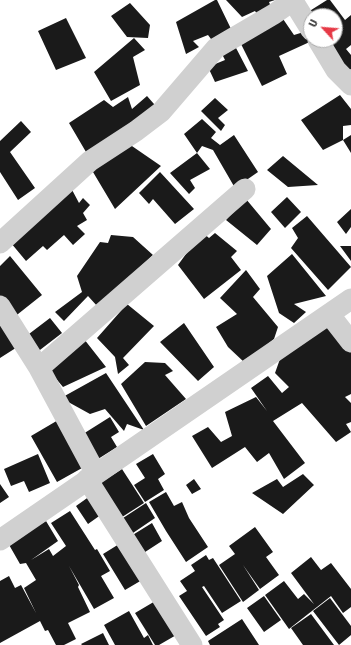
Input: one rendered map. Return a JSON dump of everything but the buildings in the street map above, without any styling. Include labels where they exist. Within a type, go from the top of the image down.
[{"type":"street","points":[[0,243],[90,161],[136,132],[161,112],[216,48],[293,1],[303,17]]},
{"type":"street","points":[[323,48],[336,70],[351,85]]},
{"type":"street","points":[[39,368],[245,189]]},
{"type":"street","points":[[0,540],[330,315],[351,299]]},
{"type":"street","points":[[0,306],[39,368],[92,477],[192,645]]},
{"type":"street","points":[[330,315],[351,342]]}]
